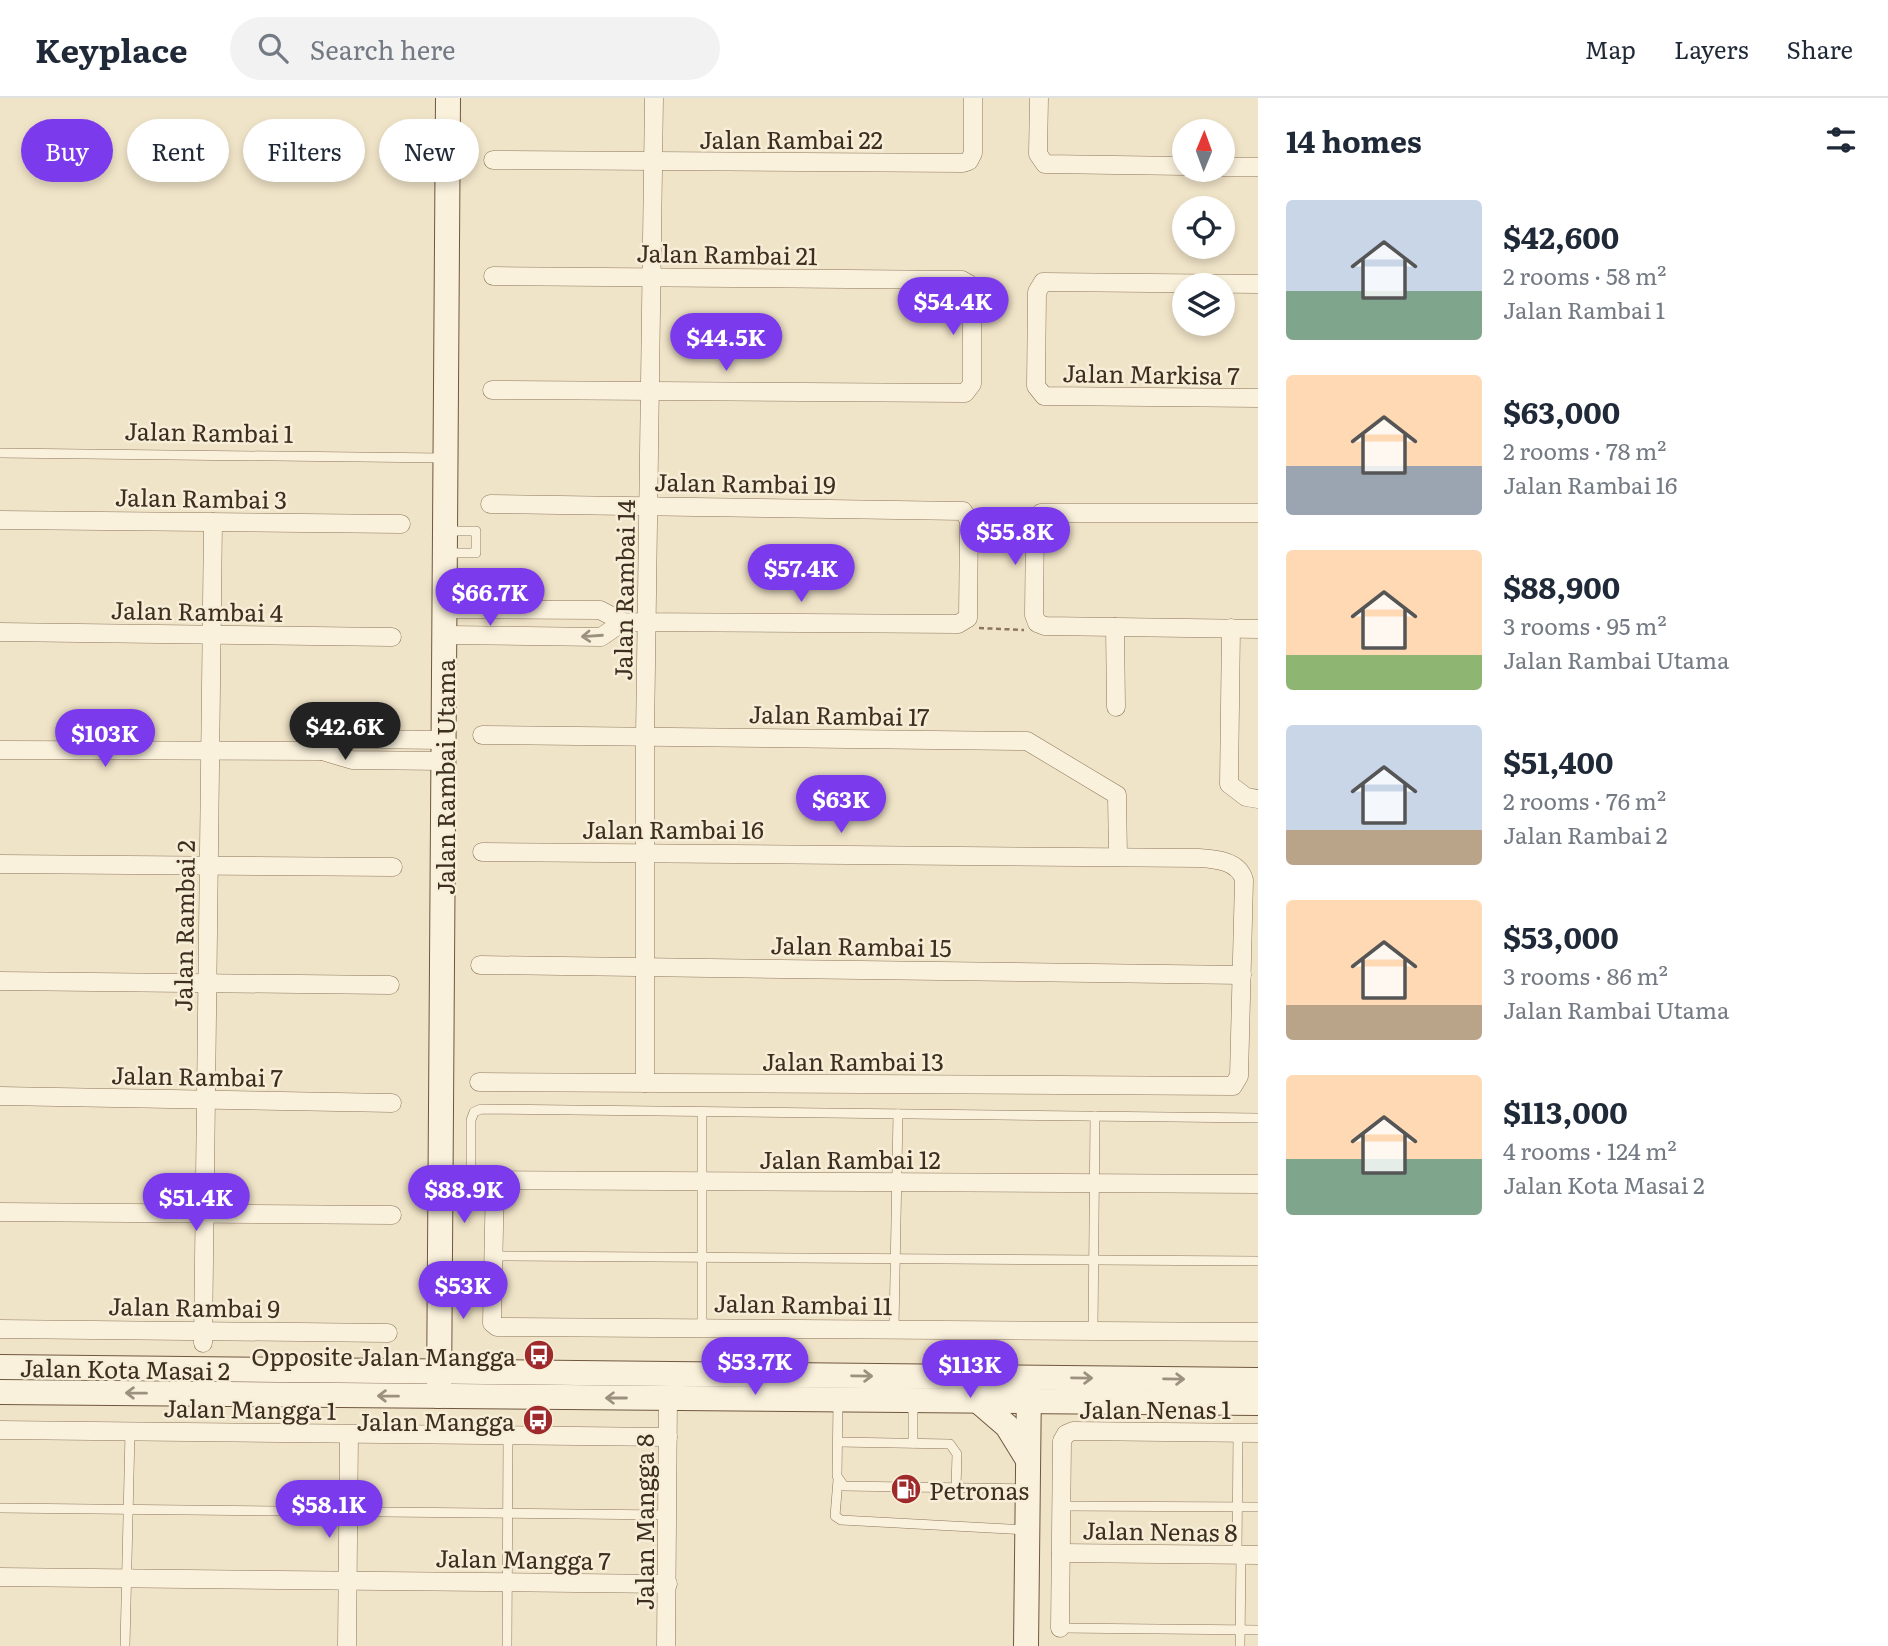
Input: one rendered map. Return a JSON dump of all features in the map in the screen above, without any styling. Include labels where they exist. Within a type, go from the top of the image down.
[{"type":"main road","name":"Jalan Rambai Utama","points":[[439,1396],[448,98]]},
{"type":"main road","name":"Jalan Kota Masai 2","points":[[2,1367],[440,1371],[1029,1390],[1258,1380]]},
{"type":"main road","points":[[2,1367],[2,1392]]},
{"type":"main road","name":"Jalan Kota Masai 2","points":[[2,1392],[978,1401],[1029,1390],[1082,1402],[1258,1403]]},
{"type":"main road","points":[[1026,1646],[1029,1390]]},
{"type":"main road","points":[[978,1401],[1007,1426],[1028,1461]]},
{"type":"main road","points":[[1028,1461],[1038,1436],[1052,1418],[1082,1402]]},
{"type":"street","name":"Jalan Rambai 14","points":[[645,1083],[646,622],[654,98]]},
{"type":"street","name":"Jalan Rambai 22","points":[[493,160],[963,163],[970,160],[973,153],[973,98]]},
{"type":"street","points":[[1039,98],[1038,154],[1041,162],[1048,165],[1172,166]]},
{"type":"street","points":[[1236,167],[1258,167]]},
{"type":"street","name":"Jalan Rambai 21","points":[[493,276],[960,280],[969,284],[972,291],[971,387],[958,394],[651,392]]},
{"type":"street","name":"Jalan Markisa 7","points":[[1258,284],[1045,282],[1038,288],[1036,386],[1044,396],[1258,398]]},
{"type":"street","points":[[492,390],[651,392]]},
{"type":"street","name":"Jalan Rambai 19","points":[[490,504],[957,510],[967,513],[970,520],[968,618],[955,624],[646,622]]},
{"type":"street","points":[[1258,513],[1041,513],[1035,522],[1034,615],[1041,625],[1050,626],[1258,629]]},
{"type":"street","name":"Jalan Rambai 3","points":[[0,520],[401,524]]},
{"type":"street","name":"Jalan Rambai 2","points":[[203,1336],[213,522]]},
{"type":"street","points":[[445,609],[600,610],[623,622],[646,622]]},
{"type":"street","points":[[556,610],[556,637]]},
{"type":"street","points":[[445,635],[601,637],[623,622]]},
{"type":"street","points":[[1115,627],[1116,707]]},
{"type":"street","points":[[1231,628],[1230,787],[1248,798],[1258,799]]},
{"type":"street","name":"Jalan Rambai 4","points":[[0,632],[392,638]]},
{"type":"street","name":"Jalan Rambai 17","points":[[482,734],[1030,741],[1117,795],[1118,857]]},
{"type":"street","points":[[0,750],[322,751],[352,760],[444,750]]},
{"type":"street","name":"Jalan Rambai 16","points":[[482,852],[1223,860],[1244,876],[1242,975]]},
{"type":"street","points":[[0,864],[393,867]]},
{"type":"street","name":"Jalan Rambai 15","points":[[480,965],[1242,975]]},
{"type":"street","name":"Jalan Rambai 13","points":[[479,1083],[1228,1087],[1236,1084],[1239,1076],[1242,975]]},
{"type":"street","points":[[0,981],[390,985]]},
{"type":"street","name":"Jalan Rambai 7","points":[[0,1096],[392,1103]]},
{"type":"street","name":"Jalan Rambai 12","points":[[441,1180],[1258,1184]]},
{"type":"street","name":"Jalan Rambai 11","points":[[495,1180],[492,1323],[497,1327],[702,1326],[1258,1332]]},
{"type":"street","points":[[0,1212],[392,1215]]},
{"type":"street","name":"Jalan Rambai 9","points":[[0,1329],[203,1336],[388,1333]]},
{"type":"street","name":"Jalan Mangga 8","points":[[666,1646],[668,1398]]},
{"type":"street","name":"Jalan Mangga 1","points":[[0,1430],[668,1437]]},
{"type":"street","name":"Jalan Nenas 1","points":[[1062,1506],[1062,1446],[1066,1434],[1073,1431],[1258,1433]]},
{"type":"street","points":[[347,1646],[349,1434]]},
{"type":"street","points":[[1060,1628],[1062,1506]]},
{"type":"street","name":"Jalan Nenas 8","points":[[1061,1553],[1245,1555]]},
{"type":"street","name":"Jalan Mangga 7","points":[[0,1577],[668,1584]]},
{"type":"lane","name":"Jalan Rambai 1","points":[[0,453],[446,458]]},
{"type":"lane","points":[[471,1179],[471,1120],[477,1110],[1258,1118]]},
{"type":"lane","points":[[702,1112],[702,1326]]},
{"type":"lane","points":[[894,1328],[898,1114]]},
{"type":"lane","points":[[1093,1331],[1095,1116]]},
{"type":"lane","points":[[493,1256],[1258,1261]]},
{"type":"lane","points":[[838,1399],[835,1516],[841,1520],[1027,1530]]},
{"type":"lane","points":[[913,1400],[913,1443]]},
{"type":"lane","points":[[124,1646],[130,1432]]},
{"type":"lane","points":[[1238,1433],[1238,1507],[1245,1555],[1240,1646]]},
{"type":"lane","points":[[507,1646],[508,1436]]},
{"type":"lane","points":[[838,1442],[946,1443],[954,1446],[957,1454],[956,1488]]},
{"type":"lane","points":[[838,1480],[848,1487],[1028,1489]]},
{"type":"lane","points":[[1062,1506],[1258,1507]]},
{"type":"lane","points":[[0,1508],[667,1515]]},
{"type":"lane","points":[[1060,1628],[1258,1630]]},
{"type":"path","points":[[985,513],[1028,514]]},
{"type":"path","points":[[986,629],[1028,630]]},
{"type":"place","name":"Opposite Jalan Mangga","points":[[539,1355]]},
{"type":"place","name":"Jalan Mangga","points":[[538,1420]]},
{"type":"place","name":"Petronas","points":[[906,1489]]}]
